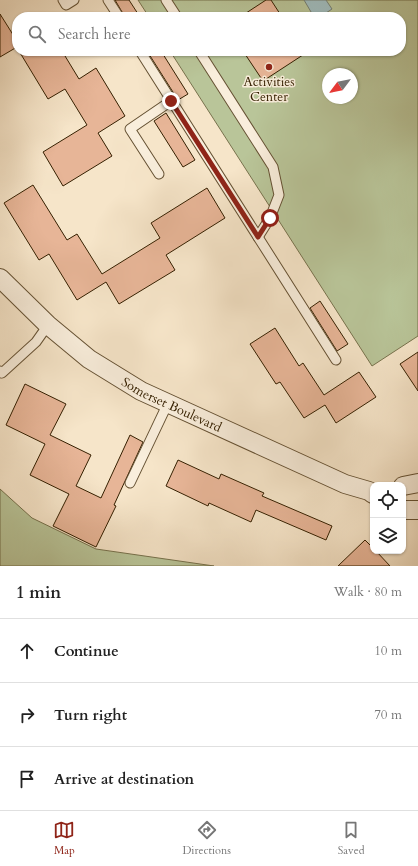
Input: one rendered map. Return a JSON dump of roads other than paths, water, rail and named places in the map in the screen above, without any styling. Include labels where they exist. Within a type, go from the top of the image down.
[{"type":"street","name":"Somerset Boulevard","points":[[0,278],[48,325],[89,359],[141,391],[345,484],[370,491]]},
{"type":"street","points":[[406,485],[418,483]]},
{"type":"street","points":[[406,510],[418,510]]},
{"type":"lane","points":[[63,0],[66,5],[74,0]]},
{"type":"lane","points":[[108,0],[116,12]]},
{"type":"lane","points":[[166,0],[174,12]]},
{"type":"lane","points":[[143,56],[336,360]]},
{"type":"lane","points":[[202,56],[273,167],[279,195],[270,218],[258,237]]},
{"type":"lane","points":[[159,174],[130,129],[171,101]]},
{"type":"lane","points":[[0,372],[2,373],[36,342],[48,325]]},
{"type":"lane","points":[[130,483],[168,403]]},
{"type":"water","points":[[304,0],[326,0],[332,9],[328,12],[311,12]]},
{"type":"place","name":"Activities Center","points":[[269,67]]}]
